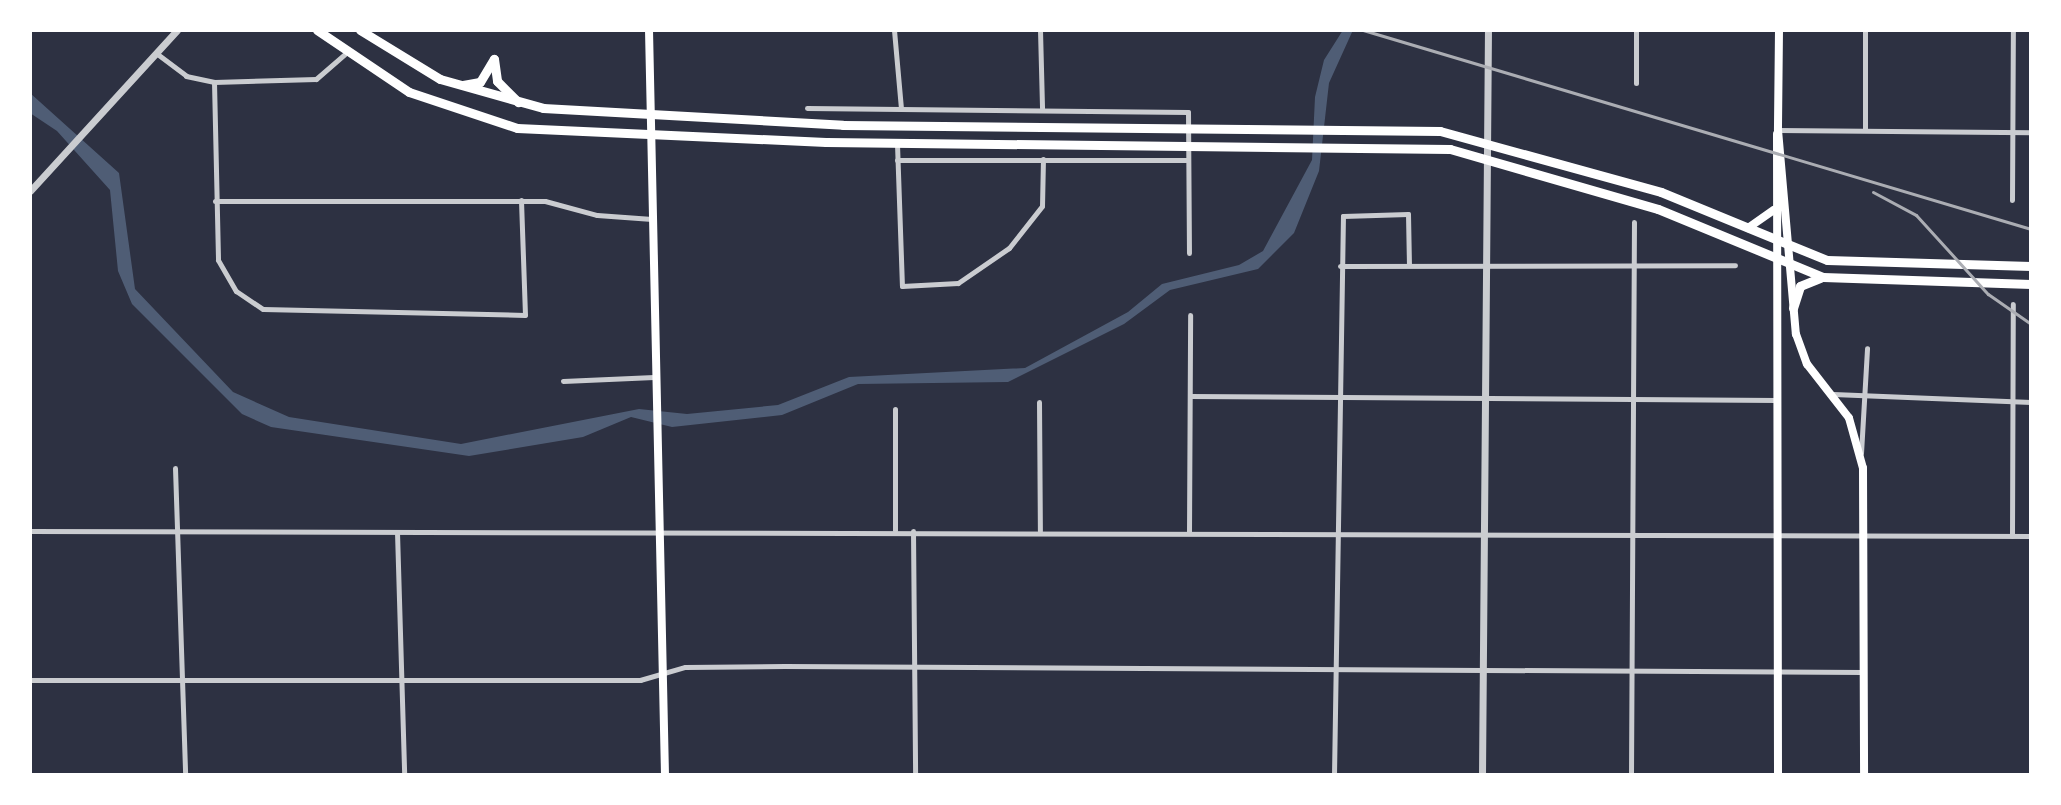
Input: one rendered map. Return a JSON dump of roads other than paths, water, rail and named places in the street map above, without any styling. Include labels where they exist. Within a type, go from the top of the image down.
[{"type":"main road","points":[[317,30],[345,54],[480,121],[897,143],[1344,147],[1486,156],[1673,214],[1823,277],[2031,284]]},
{"type":"main road","points":[[360,30],[456,85],[521,104],[843,125],[1343,129],[1486,140],[1661,192],[1789,246],[1857,265],[2031,266]]},
{"type":"main road","points":[[649,30],[654,377],[665,775]]},
{"type":"main road","points":[[1778,775],[1774,209],[1779,30]]},
{"type":"main road","points":[[456,85],[480,82],[494,59],[502,90],[521,104]]},
{"type":"main road","points":[[1778,130],[1793,308],[1803,356],[1833,394],[1861,454],[1864,775]]},
{"type":"main road","points":[[1748,228],[1774,209]]},
{"type":"main road","points":[[1793,308],[1800,286],[1823,277]]},
{"type":"street","points":[[30,191],[177,30]]},
{"type":"street","points":[[894,30],[901,108]]},
{"type":"street","points":[[1040,30],[1042,109]]},
{"type":"street","points":[[1482,775],[1488,30]]},
{"type":"street","points":[[1636,30],[1636,83]]},
{"type":"street","points":[[1865,30],[1865,130]]},
{"type":"street","points":[[2012,200],[2013,30]]},
{"type":"street","points":[[156,53],[186,76],[214,82],[316,79],[345,54]]},
{"type":"street","points":[[214,82],[218,260],[250,303],[275,313],[525,315],[521,200]]},
{"type":"street","points":[[807,108],[1188,112],[1189,253]]},
{"type":"street","points":[[1778,130],[2031,132]]},
{"type":"street","points":[[897,143],[902,286],[958,283],[1009,248],[1042,206],[1043,159]]},
{"type":"street","points":[[897,160],[1187,160]]},
{"type":"street","points":[[215,201],[521,200],[652,219]]},
{"type":"street","points":[[1334,775],[1339,222],[1357,213],[1408,214],[1409,265]]},
{"type":"street","points":[[1631,775],[1634,222]]},
{"type":"street","points":[[1340,266],[1735,265]]},
{"type":"street","points":[[2012,536],[2013,304]]},
{"type":"street","points":[[1189,533],[1190,315]]},
{"type":"street","points":[[1861,454],[1867,401],[1867,348]]},
{"type":"street","points":[[563,381],[654,377]]},
{"type":"street","points":[[1833,394],[1867,401],[2031,402]]},
{"type":"street","points":[[1190,396],[1777,400]]},
{"type":"street","points":[[1039,402],[1040,531]]},
{"type":"street","points":[[895,409],[895,530]]},
{"type":"street","points":[[175,468],[185,775]]},
{"type":"street","points":[[30,531],[659,529],[2031,536]]},
{"type":"street","points":[[913,531],[915,775]]},
{"type":"street","points":[[397,532],[404,775]]},
{"type":"street","points":[[30,680],[640,680],[685,667],[914,666],[1864,672]]},
{"type":"water","points":[[1343,30],[1353,30],[1329,83],[1319,171],[1294,233],[1258,269],[1170,290],[1124,324],[1008,382],[858,384],[782,415],[672,427],[631,417],[583,437],[469,456],[271,427],[242,414],[132,304],[118,271],[110,190],[57,131],[30,113],[30,93],[119,173],[135,289],[233,392],[289,417],[461,444],[639,409],[687,414],[778,405],[849,377],[1025,368],[1128,312],[1162,284],[1239,265],[1263,251],[1312,160],[1315,97],[1324,60]]},
{"type":"railway","points":[[1363,30],[2031,229]]},
{"type":"railway","points":[[1873,192],[1916,215],[1988,294],[2031,324]]}]
